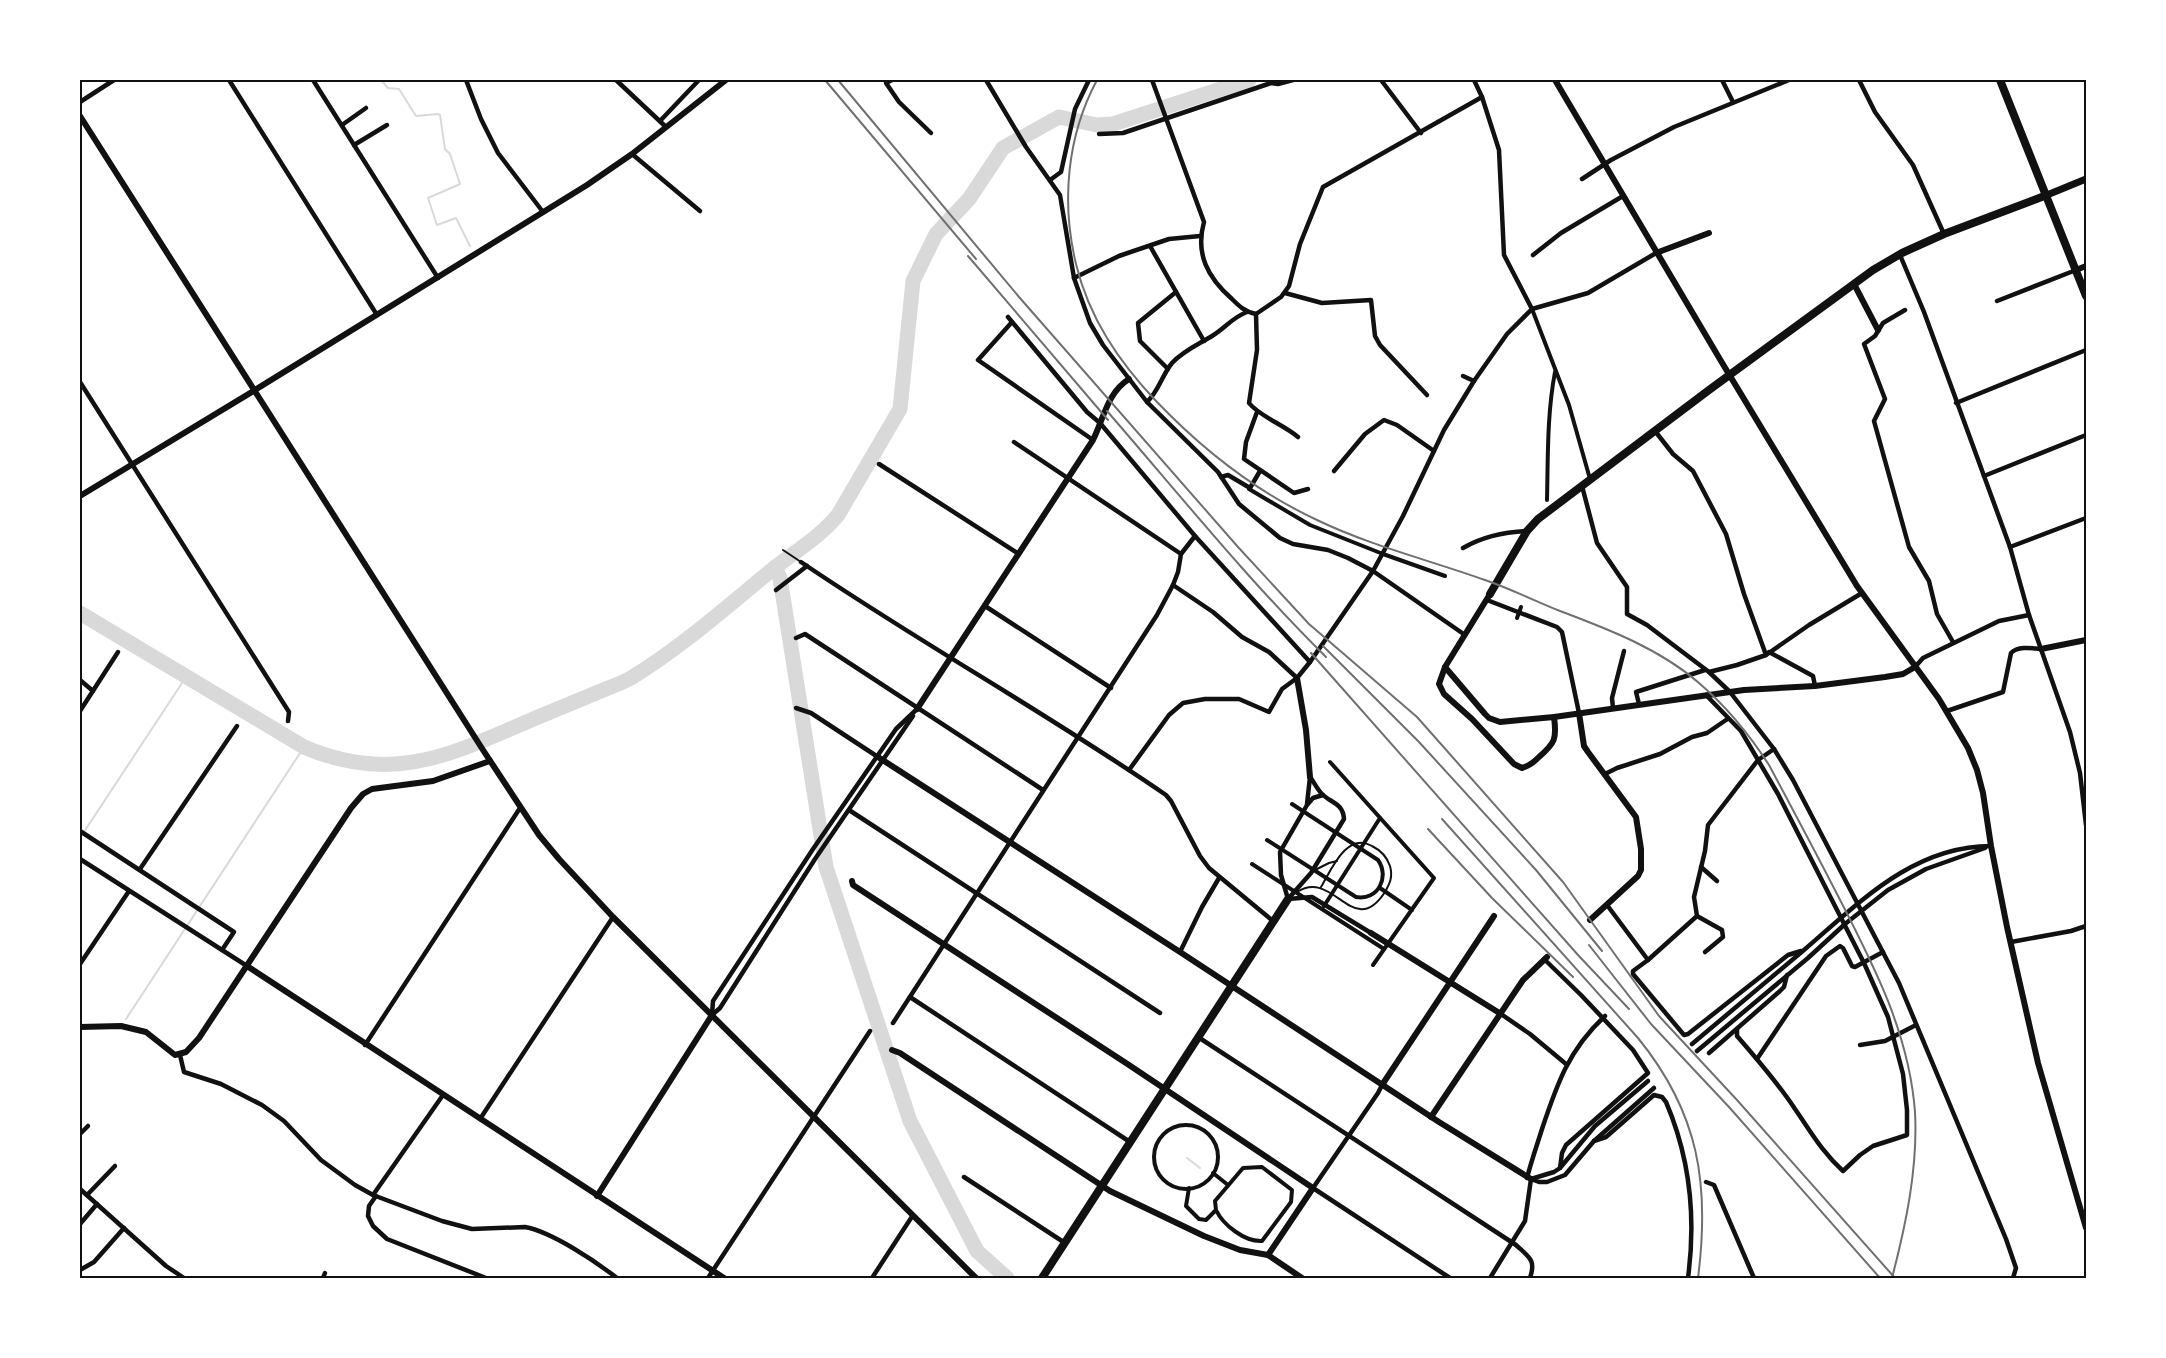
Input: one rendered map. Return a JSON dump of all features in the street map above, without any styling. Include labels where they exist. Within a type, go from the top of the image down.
[{"type":"main road","points":[[2000,80],[2086,296]]},
{"type":"main road","points":[[1488,597],[1527,531],[1547,511],[1854,284],[1900,255],[1944,234],[2086,179]]},
{"type":"main road","points":[[1042,1278],[1288,899]]},
{"type":"street","points":[[80,102],[114,80]]},
{"type":"street","points":[[229,80],[378,315]]},
{"type":"street","points":[[313,80],[438,278]]},
{"type":"street","points":[[466,80],[481,119],[498,153],[543,212]]},
{"type":"street","points":[[616,80],[666,127]]},
{"type":"street","points":[[660,121],[699,80]]},
{"type":"street","points":[[80,496],[543,212],[632,154],[726,80]]},
{"type":"street","points":[[892,80],[886,83],[898,102],[931,133]]},
{"type":"street","points":[[986,80],[1016,131],[1060,195],[1074,278],[1090,323],[1103,345],[1147,402],[1214,467],[1239,504],[1280,538],[1293,544],[1328,550],[1348,558],[1373,571],[1465,634]]},
{"type":"street","points":[[1050,180],[1061,172],[1074,112],[1089,80]]},
{"type":"street","points":[[1155,80],[1204,222],[1200,236],[1207,269],[1212,280],[1247,312],[1256,314],[1285,293],[1289,286],[1300,244],[1323,187],[1482,97]]},
{"type":"street","points":[[1099,134],[1123,133],[1166,116],[1271,83],[1278,84],[1293,80]]},
{"type":"street","points":[[1381,80],[1421,133]]},
{"type":"street","points":[[1474,80],[1482,97],[1499,150],[1504,255],[1533,309],[1569,405],[1590,479]]},
{"type":"street","points":[[1555,80],[1656,253],[1862,593],[1947,711],[1968,748],[1977,770],[2010,942],[2038,1063],[2086,1228]]},
{"type":"street","points":[[1722,80],[1733,102]]},
{"type":"street","points":[[1582,178],[1611,160],[1674,128],[1789,80]]},
{"type":"street","points":[[1859,80],[1875,112],[1913,165],[1944,234]]},
{"type":"street","points":[[342,125],[366,108]]},
{"type":"street","points":[[80,116],[520,808],[559,859],[613,917],[976,1278]]},
{"type":"street","points":[[354,145],[387,125]]},
{"type":"street","points":[[632,154],[700,211]]},
{"type":"street","points":[[1533,255],[1561,233],[1623,196]]},
{"type":"street","points":[[1129,770],[1169,716],[1183,703],[1205,699],[1239,699],[1269,712],[1282,689],[1297,678],[1310,662],[1383,555],[1444,430],[1474,381],[1507,334],[1533,309],[1588,293],[1656,253],[1709,233]]},
{"type":"street","points":[[1074,278],[1119,256],[1169,240],[1200,236]]},
{"type":"street","points":[[1150,246],[1204,341]]},
{"type":"street","points":[[1900,255],[1920,301],[2010,547],[2029,615],[2070,732],[2080,773],[2086,825]]},
{"type":"street","points":[[1997,301],[2086,266]]},
{"type":"street","points":[[1854,284],[1878,330]]},
{"type":"street","points":[[1168,369],[1140,341],[1138,323],[1176,292]]},
{"type":"street","points":[[1285,293],[1322,303],[1371,300],[1376,336],[1380,345],[1428,395]]},
{"type":"street","points":[[1905,310],[1883,323],[1864,344],[1885,399],[1874,421],[1908,547],[1929,580],[1937,614],[1953,642]]},
{"type":"street","points":[[1147,402],[1160,387],[1168,369],[1178,357],[1204,341],[1238,315],[1247,312]]},
{"type":"street","points":[[1256,314],[1257,350],[1249,403],[1257,412],[1286,427],[1298,437]]},
{"type":"street","points":[[1008,317],[1195,536],[1310,662]]},
{"type":"street","points":[[1012,322],[978,360],[1093,440]]},
{"type":"street","points":[[1956,403],[2086,350]]},
{"type":"street","points":[[1547,500],[1548,439],[1555,372]]},
{"type":"street","points":[[1463,376],[1474,381]]},
{"type":"street","points":[[711,1015],[713,1002],[813,849],[917,709],[986,606],[1093,440],[1113,392],[1129,379]]},
{"type":"street","points":[[80,382],[289,712],[288,722]]},
{"type":"street","points":[[1257,412],[1245,442],[1244,459],[1294,493],[1308,489]]},
{"type":"street","points":[[1334,471],[1365,434],[1384,420],[1397,425],[1434,451]]},
{"type":"street","points":[[1655,431],[1673,454],[1693,471],[1726,534],[1744,594],[1767,654],[1812,676],[1815,686]]},
{"type":"street","points":[[1984,476],[2086,435]]},
{"type":"street","points":[[1014,442],[1181,554]]},
{"type":"street","points":[[879,464],[1019,554]]},
{"type":"street","points":[[1221,477],[1228,475],[1250,488],[1260,471]]},
{"type":"street","points":[[1582,486],[1597,543],[1627,587],[1627,614],[1647,625],[1707,671],[1730,692],[1774,749],[1899,983],[2006,1239],[2016,1268],[2013,1278]]},
{"type":"street","points":[[1249,489],[1310,525],[1383,555],[1445,576]]},
{"type":"street","points":[[2010,547],[2086,518]]},
{"type":"street","points":[[1463,548],[1472,542],[1506,533],[1527,531]]},
{"type":"street","points":[[893,1023],[1163,605],[1178,572],[1181,554],[1195,536]]},
{"type":"street","points":[[801,562],[951,659],[1078,737],[1169,798],[1200,856],[1220,878],[1273,921]]},
{"type":"street","points":[[777,589],[807,566]]},
{"type":"street","points":[[1173,585],[1213,612],[1242,637],[1264,648],[1297,678],[1310,777],[1307,805]]},
{"type":"street","points":[[1638,704],[1636,692],[1707,671],[1737,665],[1767,654],[1862,593]]},
{"type":"street","points":[[1554,717],[1556,734],[1551,746],[1531,764],[1522,768],[1517,766],[1472,719],[1444,694],[1439,684],[1445,668],[1488,597],[1560,629],[1584,746],[1636,817],[1641,849],[1641,870],[1638,876],[1590,920]]},
{"type":"street","points":[[986,606],[1111,688]]},
{"type":"street","points":[[1517,618],[1521,607]]},
{"type":"street","points":[[1445,668],[1485,714],[1500,722],[1554,717],[1730,692],[1815,686],[1902,674],[1915,667],[1923,658],[1953,642],[1999,621],[2029,615]]},
{"type":"street","points":[[796,638],[805,634],[1043,790]]},
{"type":"street","points":[[1947,711],[2003,692],[2013,650],[2029,647],[2041,649],[2086,640]]},
{"type":"street","points":[[1613,708],[1612,698],[1624,651]]},
{"type":"street","points":[[80,711],[118,652]]},
{"type":"street","points":[[80,680],[93,691]]},
{"type":"street","points":[[1706,695],[1741,731],[1778,794],[1864,963],[1888,1017],[1903,1074],[1908,1133],[1906,1137],[1873,1146],[1843,1171],[1806,1128],[1796,1110],[1737,1036],[1737,1029]]},
{"type":"street","points":[[796,708],[804,710],[1010,842],[1529,1179],[1539,1182],[1558,1179],[1565,1175],[1594,1141],[1654,1088]]},
{"type":"street","points":[[1605,774],[1660,754],[1692,737],[1700,736],[1726,720]]},
{"type":"street","points":[[140,869],[237,726]]},
{"type":"street","points":[[1697,916],[1694,897],[1708,825],[1758,760],[1774,749]]},
{"type":"street","points":[[597,1196],[711,1015],[720,1008],[880,759]]},
{"type":"street","points":[[80,1027],[126,1026],[151,1035],[171,1053],[180,1055],[194,1045],[351,808],[363,794],[372,789],[433,781],[490,761]]},
{"type":"street","points":[[1330,762],[1434,878],[1373,965]]},
{"type":"street","points":[[1288,899],[1311,873],[1344,819],[1343,810],[1323,795],[1310,777]]},
{"type":"street","points":[[1288,899],[1281,875],[1280,852],[1307,805],[1313,798],[1323,795]]},
{"type":"street","points":[[1268,840],[1350,894],[1361,898],[1368,897],[1380,888],[1383,873],[1381,864],[1292,804]]},
{"type":"street","points":[[365,1045],[520,808]]},
{"type":"street","points":[[849,810],[1160,1013]]},
{"type":"street","points":[[1322,910],[1380,818]]},
{"type":"street","points":[[80,831],[234,932],[222,951]]},
{"type":"street","points":[[1692,1044],[1842,917],[1901,872],[1923,861],[1969,846],[1991,846]]},
{"type":"street","points":[[1697,1051],[1845,924],[1905,879],[1926,869],[1991,846]]},
{"type":"street","points":[[80,859],[724,1278]]},
{"type":"street","points":[[1252,864],[1384,949]]},
{"type":"street","points":[[1701,867],[1717,881]]},
{"type":"street","points":[[1180,952],[1202,907],[1220,878]]},
{"type":"street","points":[[852,881],[853,885],[943,945],[1450,1278]]},
{"type":"street","points":[[1380,888],[1412,910]]},
{"type":"street","points":[[80,964],[129,891]]},
{"type":"street","points":[[1288,899],[1312,897],[1449,984],[1501,1014],[1530,1034],[1566,1064]]},
{"type":"street","points":[[1607,905],[1648,960]]},
{"type":"street","points":[[1268,1255],[1349,1137],[1494,916]]},
{"type":"street","points":[[1697,916],[1722,930],[1723,937],[1705,952]]},
{"type":"street","points":[[1697,916],[1633,971],[1639,983],[1684,1035],[1788,955],[1802,951]]},
{"type":"street","points":[[480,1119],[613,917]]},
{"type":"street","points":[[2010,942],[2071,932],[2086,926]]},
{"type":"street","points":[[1757,1059],[1826,956],[1840,946],[1853,967],[1883,952]]},
{"type":"street","points":[[1431,1117],[1528,974],[1545,958],[1604,1017],[1647,1070],[1647,1075],[1566,1144],[1560,1168]]},
{"type":"street","points":[[1709,1053],[1780,991],[1787,975]]},
{"type":"street","points":[[910,997],[1130,1142]]},
{"type":"street","points":[[1490,1278],[1513,1243],[1527,1216],[1529,1179],[1554,1092],[1566,1064],[1586,1034],[1604,1017]]},
{"type":"street","points":[[1860,1045],[1878,1043],[1916,1025]]},
{"type":"street","points":[[708,1278],[870,1031]]},
{"type":"street","points":[[1198,1037],[1513,1243],[1531,1259],[1534,1268],[1530,1278]]},
{"type":"street","points":[[892,1050],[900,1053],[1101,1185],[1204,1236],[1240,1250],[1268,1255],[1302,1278]]},
{"type":"street","points":[[180,1055],[184,1072],[221,1084],[262,1105],[284,1120],[321,1160],[355,1185],[374,1195],[442,1221],[472,1229],[532,1228],[573,1249],[617,1278]]},
{"type":"street","points":[[1529,1179],[1560,1168],[1595,1126],[1648,1081]]},
{"type":"street","points":[[443,1095],[374,1195],[368,1216],[373,1226],[387,1239],[486,1278]]},
{"type":"street","points":[[1594,1141],[1606,1137],[1654,1095],[1662,1097],[1666,1102],[1683,1146],[1688,1172],[1690,1192],[1688,1278]]},
{"type":"street","points":[[80,1134],[88,1125]]},
{"type":"street","points":[[1187,1125],[1200,1128],[1208,1135],[1217,1153],[1213,1173],[1203,1183],[1190,1188],[1177,1187],[1161,1176],[1156,1168],[1154,1155],[1162,1135],[1168,1130],[1187,1125]]},
{"type":"street","points":[[87,1195],[115,1166]]},
{"type":"street","points":[[1262,1167],[1289,1186],[1293,1194],[1291,1202],[1262,1240],[1251,1241],[1244,1238],[1220,1216],[1216,1209],[1215,1201],[1243,1168],[1262,1167]]},
{"type":"street","points":[[1213,1173],[1228,1185]]},
{"type":"street","points":[[964,1177],[1065,1243]]},
{"type":"street","points":[[1706,1182],[1714,1185],[1754,1278]]},
{"type":"street","points":[[1190,1188],[1186,1206],[1199,1220],[1206,1220],[1216,1209]]},
{"type":"street","points":[[80,1189],[166,1266],[184,1278]]},
{"type":"street","points":[[80,1224],[97,1204]]},
{"type":"street","points":[[872,1278],[912,1215]]},
{"type":"street","points":[[80,1268],[94,1262],[124,1228]]},
{"type":"lane","points":[[783,550],[801,562]]},
{"type":"lane","points":[[1288,899],[1304,888],[1321,887],[1356,908],[1367,909],[1378,902],[1391,880],[1391,869],[1385,856],[1366,843],[1351,844],[1321,887]]},
{"type":"lane","points":[[1288,899],[1313,872],[1329,862],[1337,861]]},
{"type":"waterway","points":[[381,80],[388,88],[399,89],[416,116],[440,115],[445,149],[450,154],[460,184],[428,198],[437,225],[456,218],[470,246]]},
{"type":"waterway","points":[[80,613],[304,747],[337,759],[368,764],[398,764],[426,760],[482,741],[624,682],[718,615],[814,538],[838,515],[900,409],[913,281],[936,234],[969,199],[1003,148],[1059,117],[1097,125],[1113,124],[1249,80]]},
{"type":"waterway","points":[[775,567],[780,578],[826,867],[910,1121],[977,1251],[1007,1278]]},
{"type":"waterway","points":[[80,838],[186,677]]},
{"type":"waterway","points":[[126,1019],[304,747]]},
{"type":"waterway","points":[[1187,1158],[1200,1168]]},
{"type":"railway","points":[[825,80],[976,259]]},
{"type":"railway","points":[[838,80],[1019,297],[1238,547],[1309,624],[1417,717],[1563,882],[1659,1016],[1895,1278]]},
{"type":"railway","points":[[1097,80],[1087,101],[1073,146],[1068,193],[1071,241],[1082,284],[1097,321],[1118,355],[1157,402],[1212,453],[1252,483],[1295,509],[1358,538],[1504,587],[1615,633],[1668,660],[1699,683],[1728,711],[1769,765],[1864,946],[1887,999],[1905,1054],[1915,1112],[1915,1154],[1906,1217],[1892,1278]]},
{"type":"railway","points":[[968,256],[1108,420]]},
{"type":"railway","points":[[1107,411],[1241,567],[1326,657]]},
{"type":"railway","points":[[1323,646],[1419,742],[1536,870],[1602,951]]},
{"type":"railway","points":[[1311,653],[1578,955],[1629,1009]]},
{"type":"railway","points":[[1442,819],[1638,1038],[1659,1066],[1675,1094],[1687,1122],[1700,1181],[1702,1211],[1698,1278]]},
{"type":"railway","points":[[1428,829],[1492,898],[1573,977]]},
{"type":"railway","points":[[1589,945],[1651,1024],[1729,1107],[1880,1278]]}]
